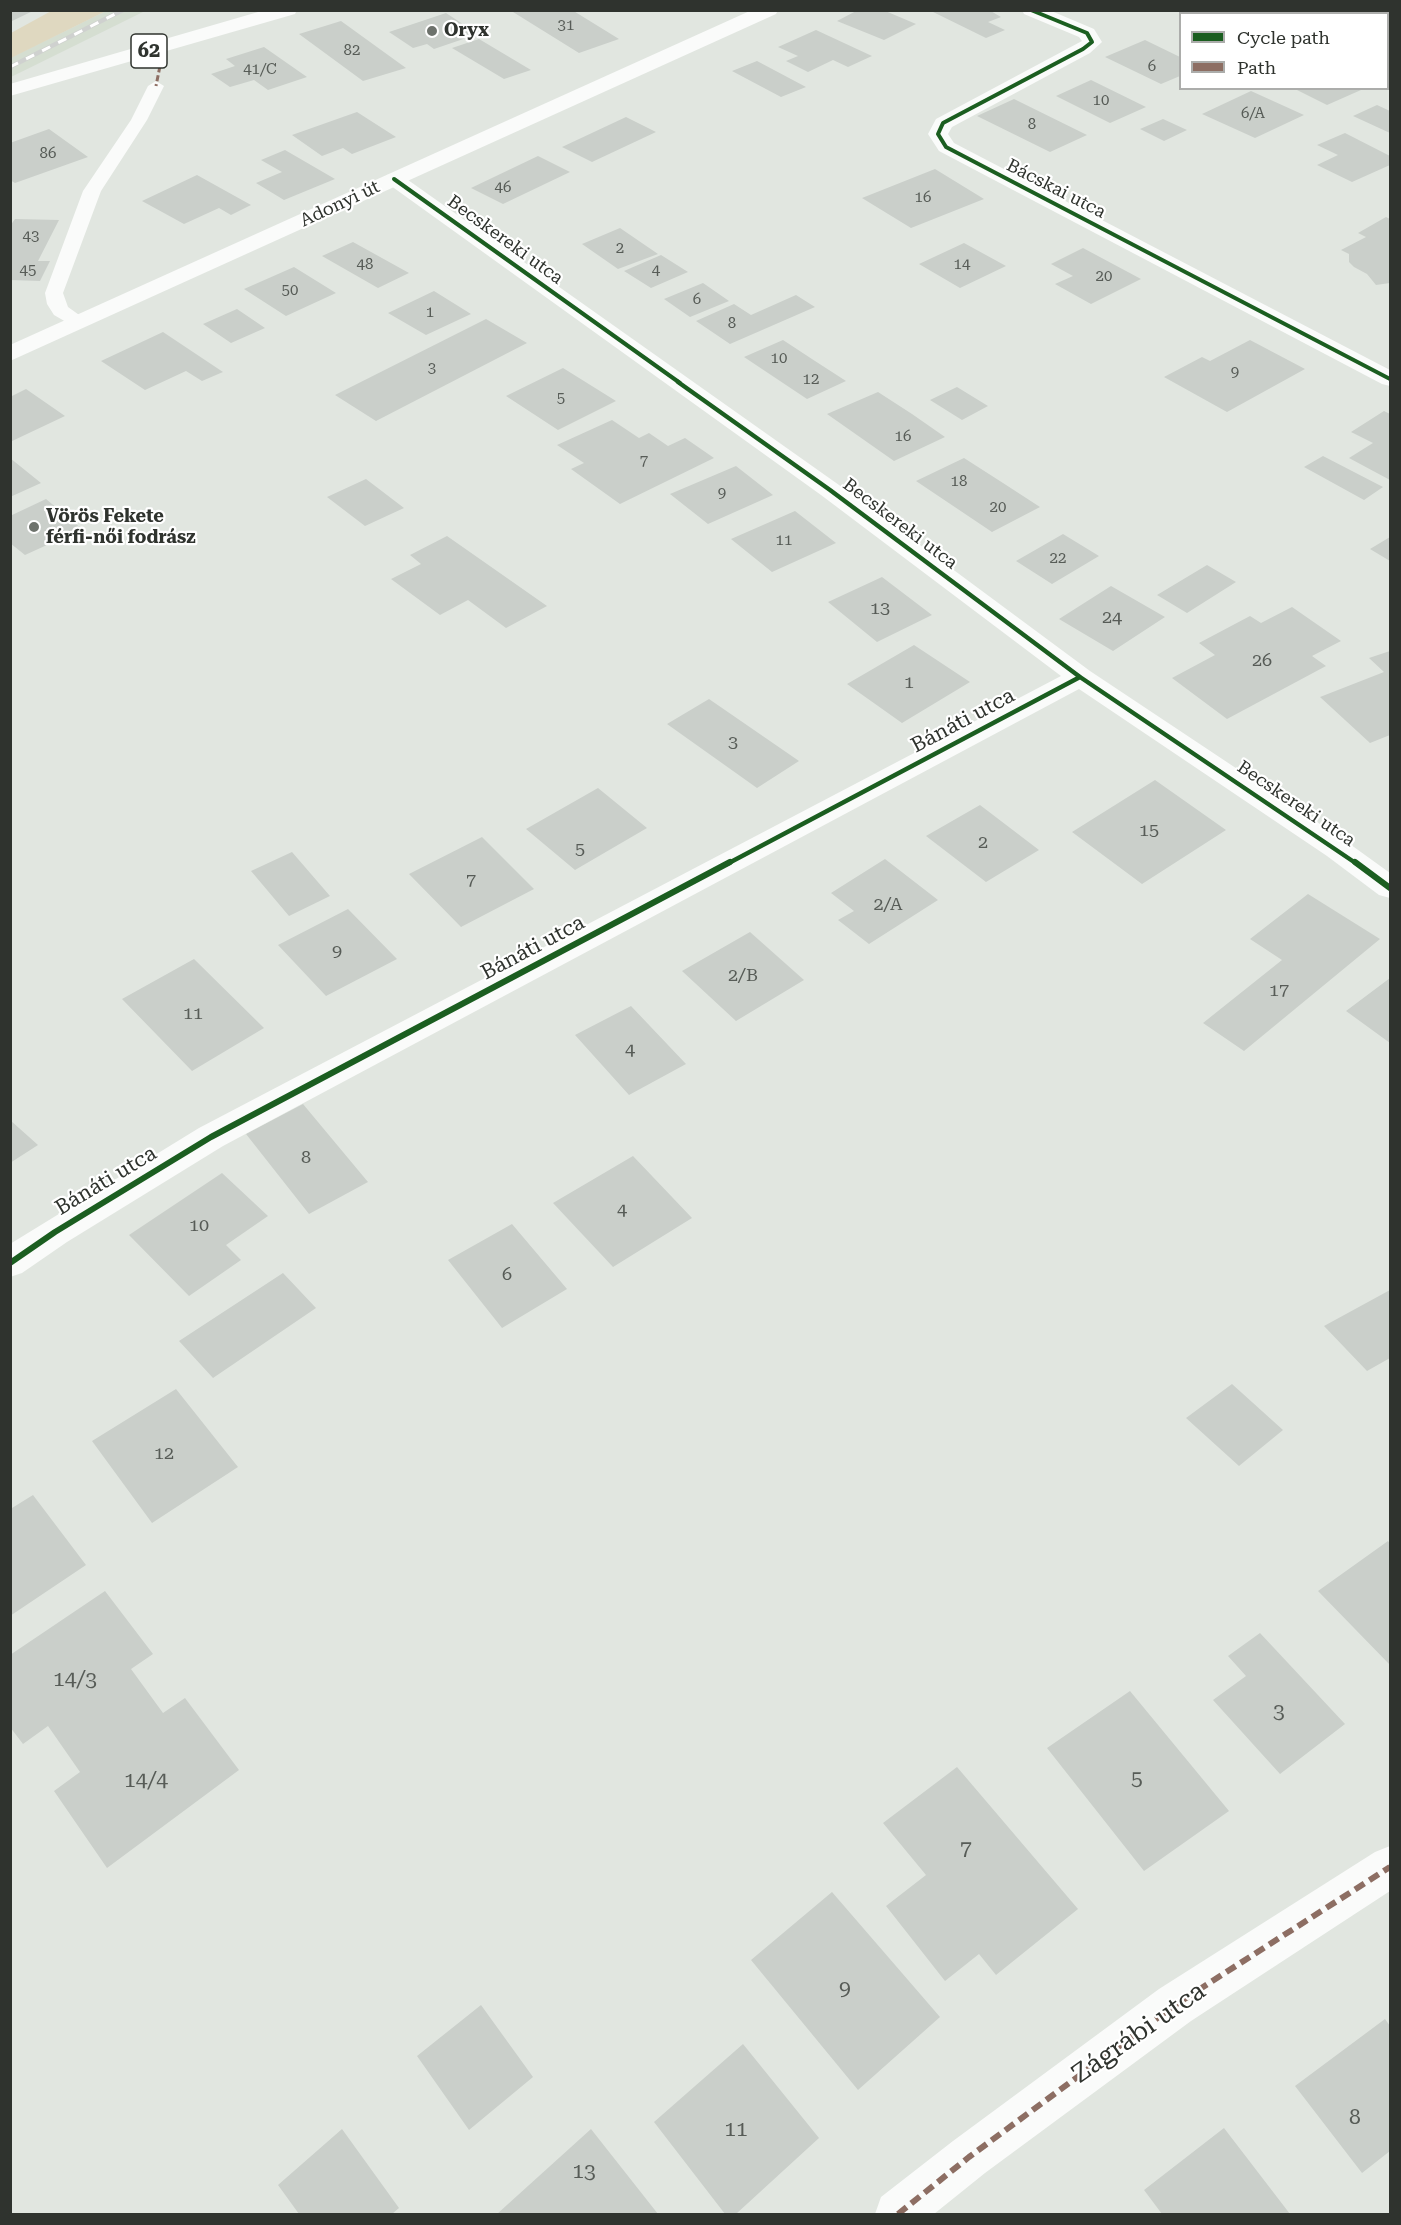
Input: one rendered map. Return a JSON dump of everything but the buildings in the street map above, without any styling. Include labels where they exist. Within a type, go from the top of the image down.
[{"type":"street","name":"62","points":[[10,90],[288,10]]},
{"type":"street","name":"Adonyi út","points":[[10,354],[769,10]]},
{"type":"street","name":"Bácskai utca","points":[[1031,10],[1087,33],[1092,42],[1083,49],[943,123],[938,134],[946,147],[1390,379]]},
{"type":"street","points":[[1056,21],[1076,10]]},
{"type":"street","name":"Becskereki utca","points":[[394,179],[830,490],[1080,677],[1337,849],[1390,888]]},
{"type":"street","name":"Bánáti utca","points":[[10,1263],[55,1232],[211,1137],[1080,677]]},
{"type":"street","name":"Zágrábi utca","points":[[898,2214],[969,2157],[1175,2005],[1390,1867]]},
{"type":"lane","points":[[80,322],[61,311],[56,304],[54,293],[92,191],[139,120],[156,86]]},
{"type":"shaded area","points":[[53,10],[106,11],[11,58],[11,33]]},
{"type":"shaded area","points":[[106,11],[145,11],[11,77],[10,58]]},
{"type":"railway","points":[[10,67],[123,10]]},
{"type":"marked path","points":[[151,51],[160,66],[156,86]]},
{"type":"marked path","points":[[898,2214],[969,2157],[1175,2005],[1390,1867]]},
{"type":"cycle path","points":[[1031,10],[1087,33],[1092,42],[1083,49],[943,123],[938,134],[946,147],[1390,379]]},
{"type":"cycle path","points":[[394,179],[830,490],[1080,677],[1337,849],[1390,888]]},
{"type":"cycle path","points":[[10,1263],[55,1232],[211,1137],[1080,677]]},
{"type":"place","name":"Oryx","points":[[432,31]]},
{"type":"place","name":"Vörös Fekete férfi-női fodrász","points":[[34,527]]}]
